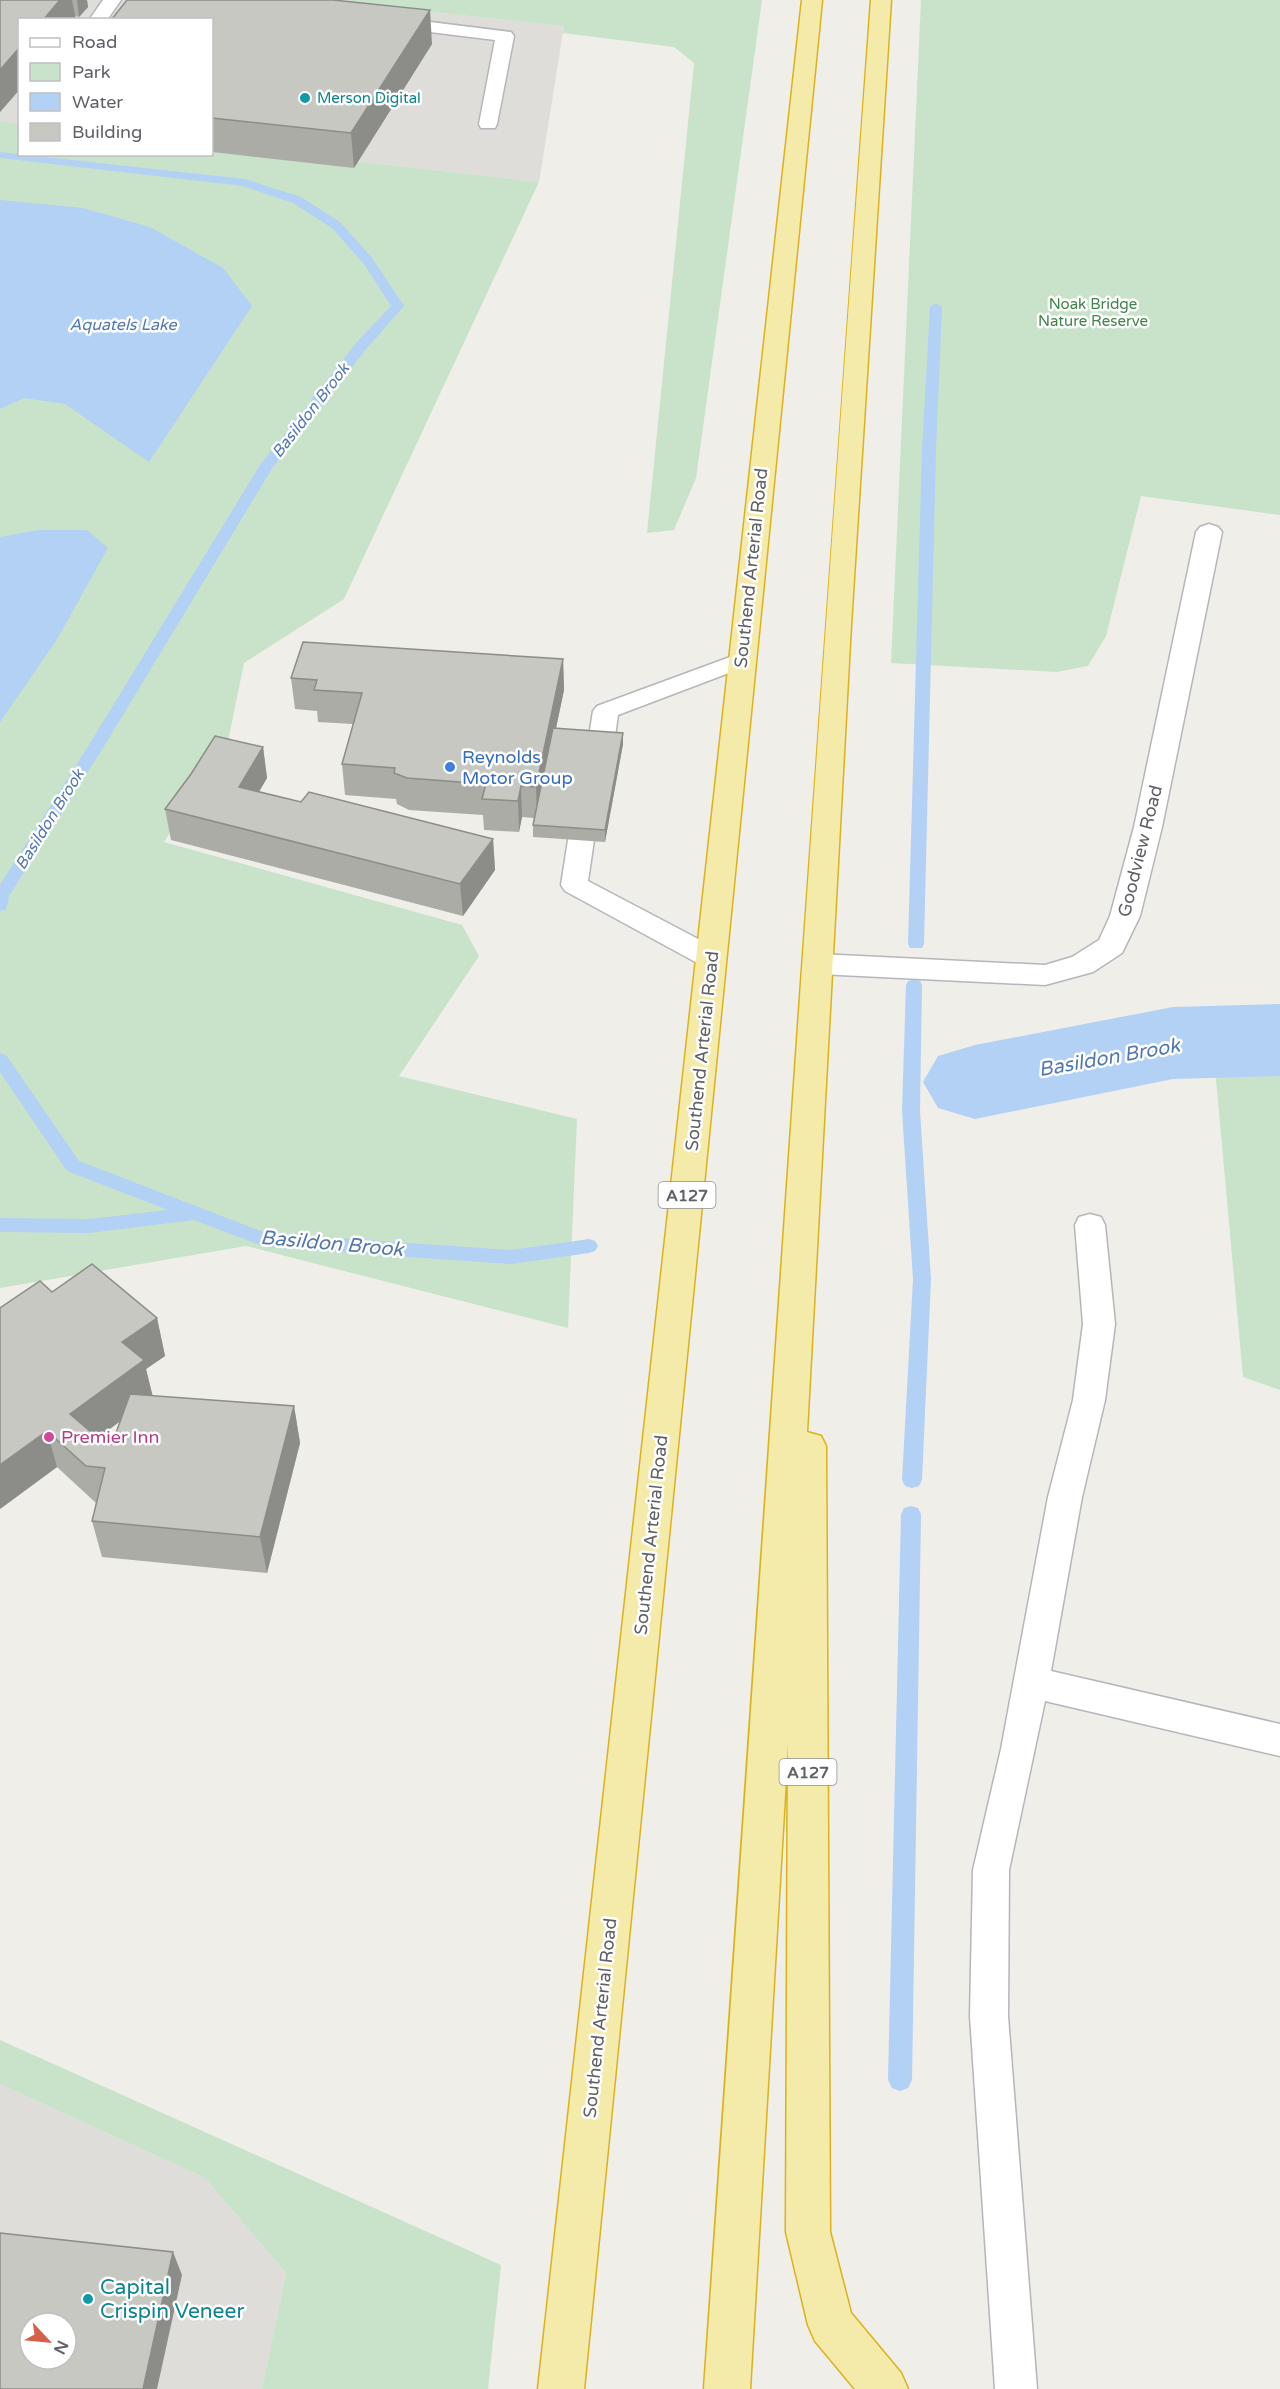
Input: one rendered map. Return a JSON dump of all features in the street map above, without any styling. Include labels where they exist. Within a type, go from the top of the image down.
[{"type":"highway","name":"Southend Arterial Road","points":[[561,2389],[812,0]]},
{"type":"highway","name":"A127","points":[[727,2389],[819,963],[840,602],[881,0]]},
{"type":"highway","name":"A127","points":[[808,1132],[808,2232],[831,2325],[885,2389]]},
{"type":"street","name":"Goodview Road","points":[[819,963],[1045,975],[1082,965],[1111,946],[1125,916],[1148,827],[1209,532]]},
{"type":"lane","points":[[99,18],[112,0]]},
{"type":"lane","points":[[329,0],[324,14],[504,36],[488,124]]},
{"type":"lane","points":[[601,742],[606,711],[741,660]]},
{"type":"lane","points":[[581,840],[574,885],[711,958]]},
{"type":"lane","points":[[1016,2389],[989,2016],[991,1870],[1031,1683],[1065,1497],[1089,1400],[1099,1324],[1090,1225]]},
{"type":"lane","points":[[1031,1683],[1280,1740]]},
{"type":"shaded area","points":[[0,0],[349,0],[346,3],[564,26],[539,182],[213,145],[213,18],[18,18],[18,124],[0,121]]},
{"type":"shaded area","points":[[0,2084],[205,2178],[286,2273],[262,2389],[0,2389]]},
{"type":"green space","points":[[349,0],[762,0],[696,478],[674,530],[647,533],[694,63],[674,47],[563,33],[564,26],[346,3]]},
{"type":"green space","name":"Noak Bridge Nature Reserve","points":[[921,0],[1280,0],[1280,515],[1141,496],[1106,636],[1088,666],[1057,672],[891,663]]},
{"type":"green space","points":[[0,121],[18,124],[18,156],[213,156],[213,145],[539,182],[344,599],[244,663],[227,746],[164,842],[462,925],[479,956],[399,1076],[577,1119],[568,1328],[246,1246],[0,1288]]},
{"type":"green space","points":[[1210,1013],[1280,1013],[1280,1390],[1243,1377]]},
{"type":"green space","points":[[0,2040],[501,2265],[488,2389],[262,2389],[286,2273],[205,2178],[0,2084]]},
{"type":"water","name":"Aquatels Lake","points":[[0,200],[83,208],[150,227],[223,268],[252,306],[149,462],[65,404],[24,398],[0,409]]},
{"type":"water","points":[[38,530],[87,530],[108,548],[56,641],[0,722],[0,537]]},
{"type":"building","points":[[0,0],[60,0],[45,18],[18,18],[18,49],[0,70]]},
{"type":"building","name":"Merson Digital","points":[[127,0],[333,0],[430,10],[351,133],[213,118],[213,18],[113,18]]},
{"type":"building","name":"Reynolds Motor Group","points":[[303,642],[563,659],[536,787],[521,786],[518,801],[482,799],[486,784],[407,778],[394,773],[395,768],[342,764],[362,693],[314,690],[317,680],[291,678]]},
{"type":"building","points":[[553,728],[623,733],[605,830],[533,825]]},
{"type":"building","points":[[215,736],[263,747],[239,787],[301,802],[309,792],[493,839],[460,884],[165,809]]},
{"type":"building","name":"Premier Inn","points":[[92,1264],[157,1318],[122,1342],[144,1360],[70,1414],[104,1443],[112,1444],[130,1394],[294,1406],[260,1537],[92,1521],[105,1468],[86,1466],[47,1431],[0,1465],[0,1308],[40,1281],[52,1292]]},
{"type":"building","name":"Capital Crispin Veneer","points":[[0,2233],[173,2252],[143,2389],[0,2389]]},
{"type":"waterway","name":"Basildon Brook","points":[[0,155],[245,183],[297,200],[336,225],[369,262],[398,306],[362,345],[267,465],[95,748],[1,896],[0,906]]},
{"type":"waterway","points":[[916,944],[929,450],[936,307]]},
{"type":"waterway","points":[[912,1480],[922,1279],[911,1111],[914,985]]},
{"type":"waterway","name":"Basildon Brook","points":[[975,1082],[1173,1043],[1280,1040]]},
{"type":"waterway","name":"Basildon Brook","points":[[0,1059],[73,1166],[265,1240],[511,1257],[589,1246]]},
{"type":"waterway","points":[[0,1225],[89,1226],[191,1214]]},
{"type":"waterway","points":[[900,2080],[911,1514]]},
{"type":"place","name":"Merson Digital","points":[[305,98]]},
{"type":"place","name":"Reynolds Motor Group","points":[[450,767]]},
{"type":"place","name":"Premier Inn","points":[[49,1437]]},
{"type":"place","name":"Capital Crispin Veneer","points":[[88,2299]]}]
